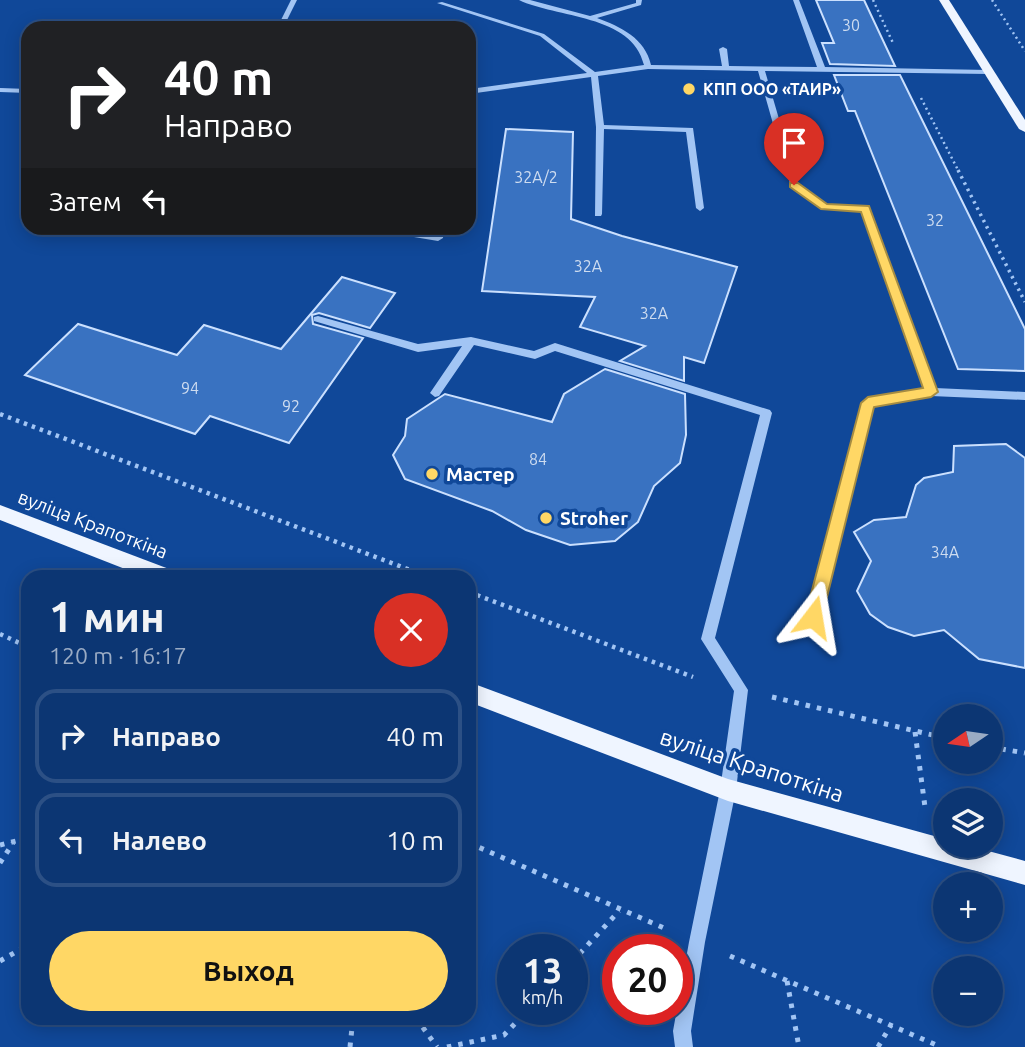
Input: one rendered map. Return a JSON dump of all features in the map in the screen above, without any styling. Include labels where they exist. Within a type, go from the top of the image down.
[{"type":"main road","points":[[944,0],[989,72],[1019,111],[1025,129]]},
{"type":"main road","name":"вуліца Крапоткіна","points":[[0,512],[150,570]]},
{"type":"main road","name":"вуліца Крапоткіна","points":[[476,695],[728,790],[1025,873]]},
{"type":"lane","points":[[284,21],[294,0]]},
{"type":"lane","points":[[522,0],[593,17],[638,42],[649,58],[648,67]]},
{"type":"lane","points":[[593,17],[639,4],[639,0]]},
{"type":"lane","points":[[796,0],[822,70]]},
{"type":"lane","points":[[440,3],[542,35],[594,75],[600,127],[598,214]]},
{"type":"lane","points":[[723,49],[726,69]]},
{"type":"lane","points":[[476,91],[648,67],[989,72]]},
{"type":"lane","points":[[761,70],[794,185],[825,207],[865,209],[931,392]]},
{"type":"lane","points":[[0,90],[21,90]]},
{"type":"lane","points":[[600,127],[690,130],[700,208]]},
{"type":"lane","points":[[420,235],[438,238],[439,235]]},
{"type":"lane","points":[[318,319],[418,348],[471,341],[535,355],[555,347],[766,413],[708,639],[741,690],[728,790],[682,1031],[684,1047]]},
{"type":"lane","points":[[435,393],[471,341]]},
{"type":"lane","points":[[813,617],[868,403],[931,392],[1025,396]]},
{"type":"path","points":[[873,0],[1025,302]]},
{"type":"path","points":[[992,0],[1025,51]]},
{"type":"path","points":[[0,414],[410,570]]},
{"type":"path","points":[[0,634],[21,644]]},
{"type":"path","points":[[915,732],[930,846]]},
{"type":"path","points":[[1003,749],[1025,753]]},
{"type":"path","points":[[0,845],[21,840]]},
{"type":"path","points":[[0,863],[14,841]]},
{"type":"path","points":[[588,945],[620,911]]},
{"type":"path","points":[[0,961],[21,949]]},
{"type":"path","points":[[787,981],[799,1047]]},
{"type":"path","points":[[350,1047],[352,1025]]},
{"type":"path","points":[[421,1025],[437,1047]]},
{"type":"path","points":[[447,1047],[505,1035],[514,1025]]},
{"type":"path","points":[[878,1047],[891,1025]]},
{"type":"building","points":[[816,0],[864,0],[895,66],[830,64],[822,43],[834,43]]},
{"type":"building","points":[[834,75],[900,75],[1025,329],[1025,371],[958,369],[855,111],[848,111]]},
{"type":"building","points":[[506,129],[573,132],[571,219],[622,236],[737,267],[704,363],[684,357],[684,381],[620,361],[645,346],[580,327],[595,297],[482,291]]},
{"type":"building","points":[[342,277],[395,293],[370,328],[319,313],[312,315],[313,324],[363,338],[289,443],[210,416],[195,434],[25,375],[78,324],[177,355],[204,325],[281,349]]},
{"type":"building","points":[[605,369],[685,394],[686,435],[680,463],[654,486],[638,522],[615,541],[570,545],[526,530],[492,511],[405,479],[393,455],[405,436],[407,419],[445,394],[552,422],[564,394]]},
{"type":"building","points":[[1006,444],[1025,458],[1025,668],[979,659],[944,630],[914,636],[888,627],[870,614],[857,591],[871,561],[854,532],[874,520],[906,517],[916,485],[924,478],[953,472],[954,446]]},
{"type":"place","name":"КПП ООО «ТАИР»","points":[[689,89]]},
{"type":"place","name":"Мастер","points":[[432,474]]},
{"type":"place","name":"Stroher","points":[[546,518]]},
{"type":"route","points":[[794,185],[825,207],[865,209],[931,392],[868,403],[813,617]]}]
